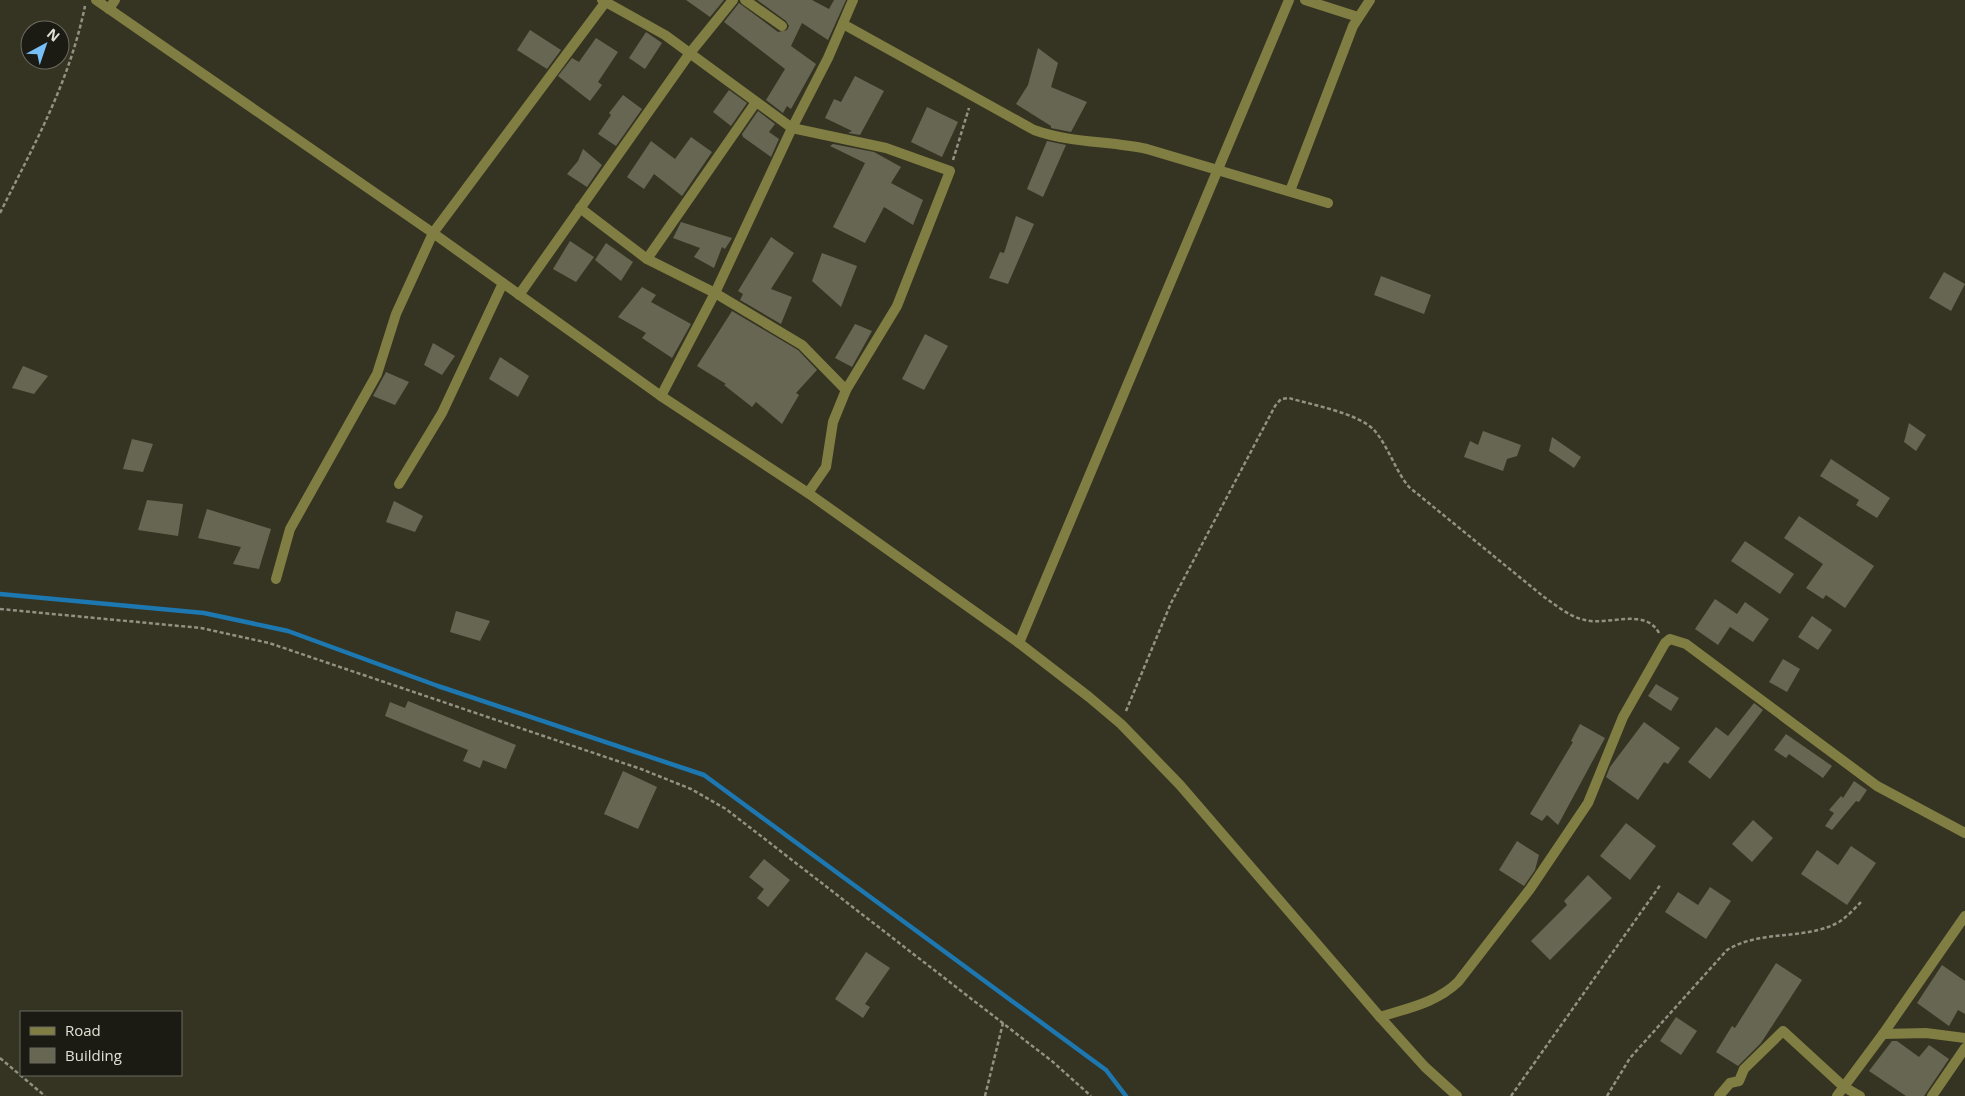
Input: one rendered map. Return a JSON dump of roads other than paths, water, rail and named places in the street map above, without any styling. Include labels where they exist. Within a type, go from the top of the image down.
[{"type":"street","points":[[96,0],[433,233],[661,396],[808,493],[1019,643],[1121,724],[1180,785],[1425,1067],[1457,1096]]},
{"type":"street","points":[[109,9],[115,0]]},
{"type":"street","points":[[519,295],[690,53],[733,0]]},
{"type":"street","points":[[745,0],[782,26]]},
{"type":"street","points":[[661,396],[715,293],[853,0]]},
{"type":"street","points":[[1019,643],[1288,0]]},
{"type":"street","points":[[1305,0],[1358,17]]},
{"type":"street","points":[[1290,191],[1353,26],[1370,0]]},
{"type":"street","points":[[276,579],[290,530],[377,374],[396,314],[433,233],[605,1],[665,36],[792,128],[886,148],[950,171],[897,306],[846,390],[833,422],[826,467],[808,493]]},
{"type":"street","points":[[843,24],[1034,130],[1054,137],[1122,144],[1328,203]]},
{"type":"street","points":[[646,259],[756,102]]},
{"type":"street","points":[[580,208],[646,259],[715,293],[802,344],[846,390]]},
{"type":"street","points":[[399,484],[442,413],[503,283]]},
{"type":"street","points":[[1380,1017],[1436,999],[1447,992],[1458,982],[1530,890],[1588,802],[1623,717],[1665,643],[1670,639],[1686,644],[1877,786],[1965,833]]},
{"type":"street","points":[[1841,1092],[1965,916]]},
{"type":"street","points":[[1719,1096],[1730,1083],[1738,1081],[1744,1070],[1783,1031],[1841,1092],[1860,1096]]},
{"type":"street","points":[[1883,1034],[1926,1033],[1965,1038]]},
{"type":"street","points":[[1932,1096],[1965,1048]]},
{"type":"waterway","points":[[0,594],[204,613],[288,631],[438,686],[704,775],[1106,1070],[1126,1096]]}]
